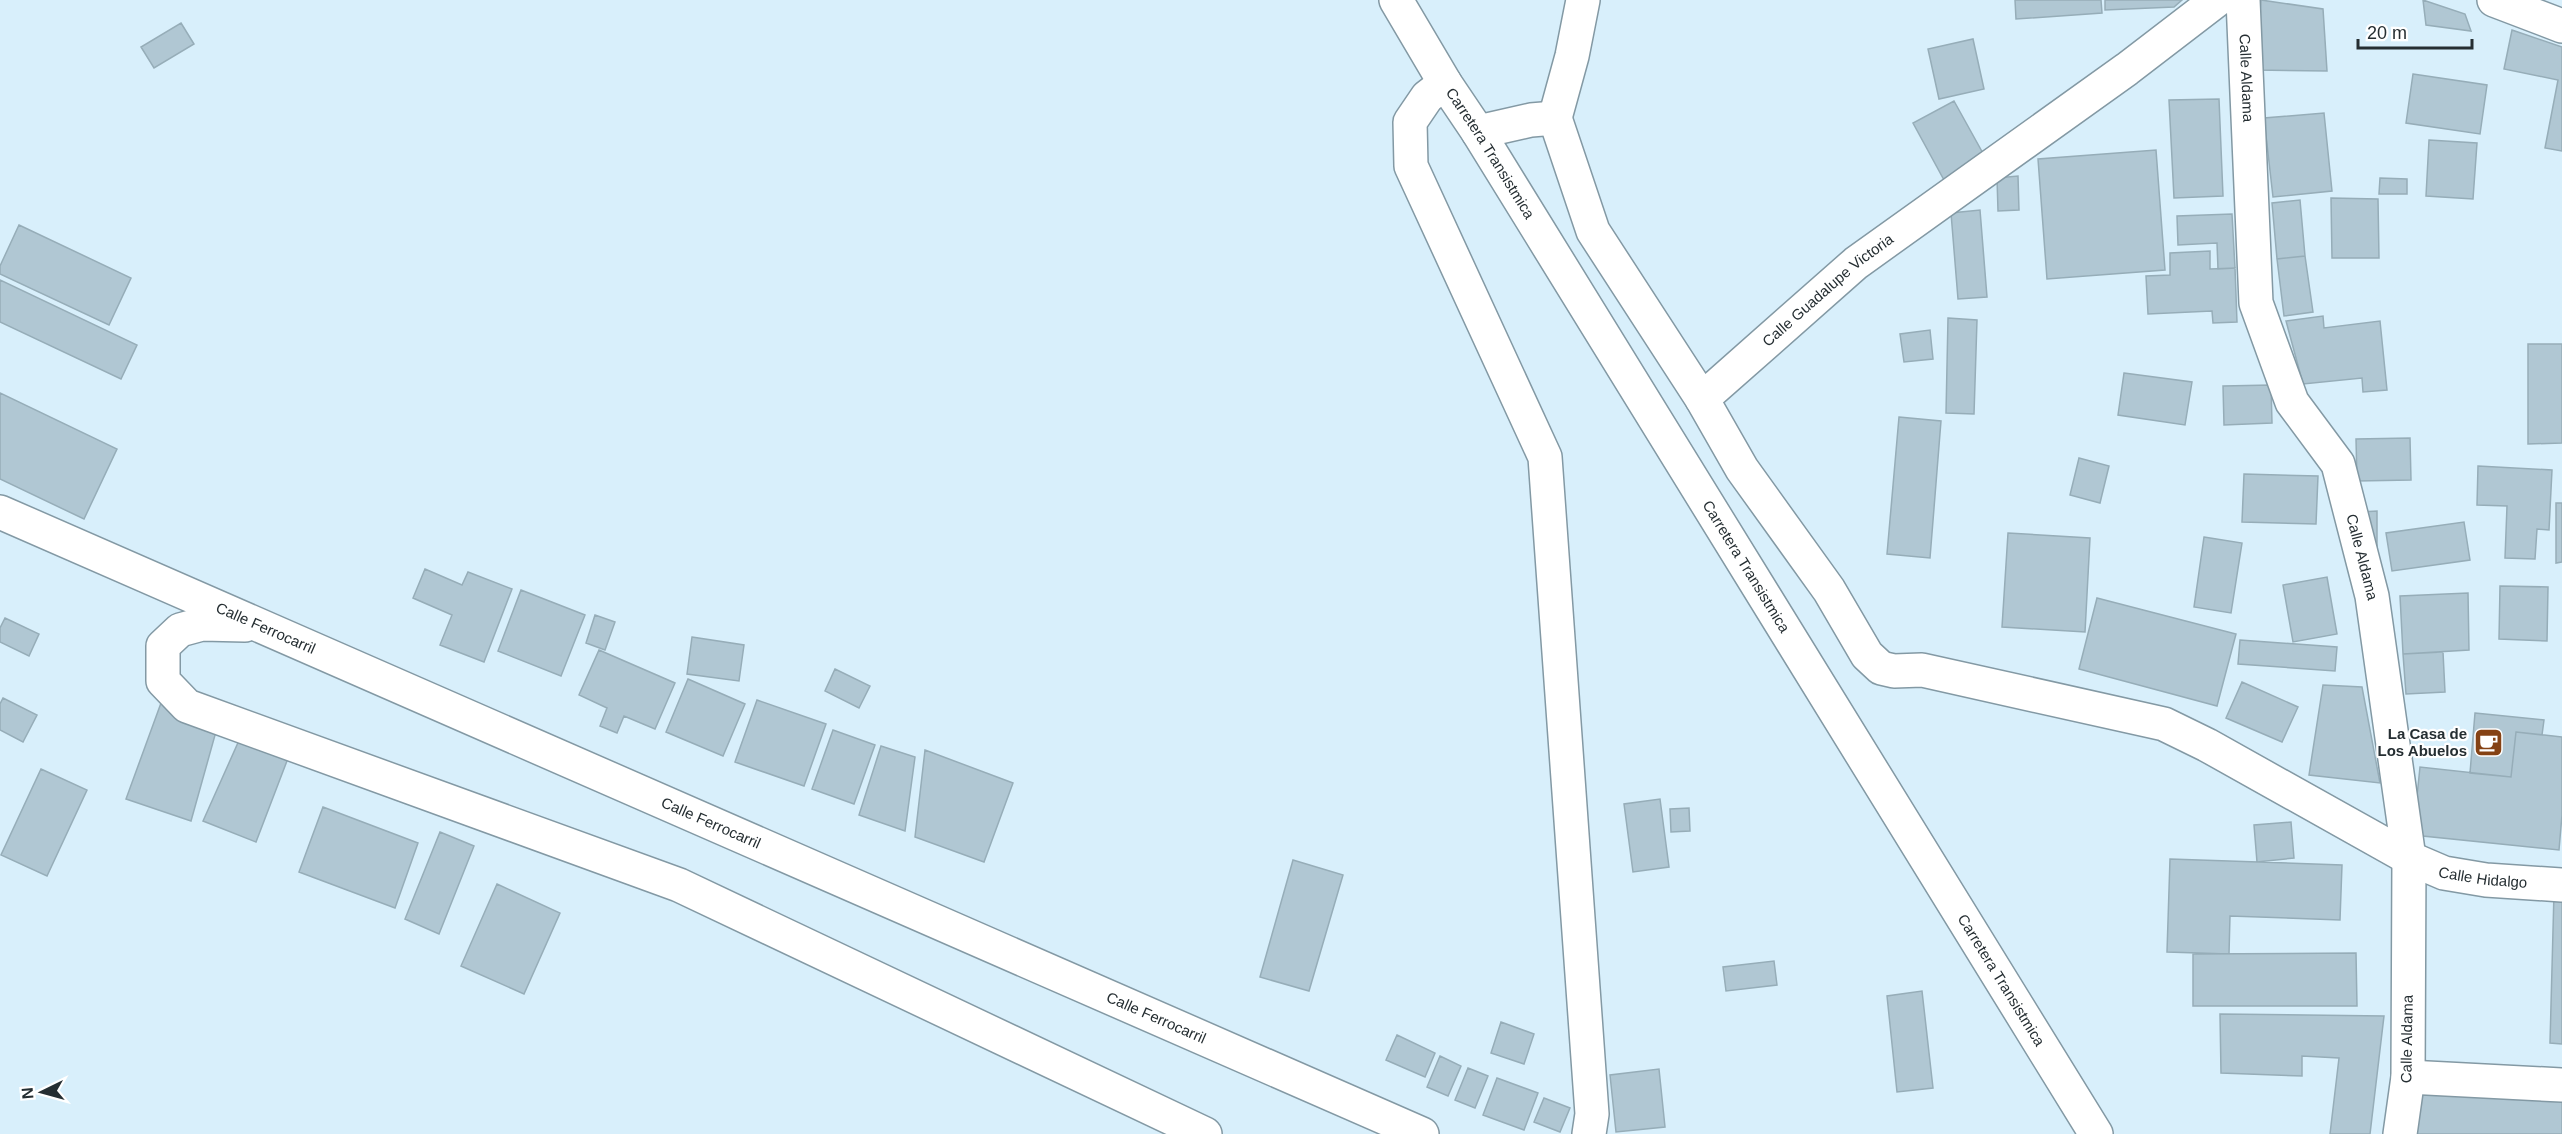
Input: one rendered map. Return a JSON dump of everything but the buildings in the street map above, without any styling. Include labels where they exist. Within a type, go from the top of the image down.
[{"type":"street","name":"Carretera Transistmica","points":[[1396,0],[1445,83],[1478,132],[2096,1134]]},
{"type":"street","points":[[1583,0],[1572,56],[1555,118],[1593,231],[1702,399]]},
{"type":"street","name":"Calle Guadalupe Victoria","points":[[1702,399],[1856,262],[2127,69],[2217,0]]},
{"type":"street","name":"Calle Aldama","points":[[2242,0],[2256,303],[2292,402],[2338,464],[2372,596],[2409,858],[2408,1077],[2400,1134]]},
{"type":"street","points":[[2494,0],[2562,26]]},
{"type":"street","points":[[1445,83],[1427,97],[1410,122],[1411,166],[1545,457],[1591,1102],[1589,1134]]},
{"type":"street","points":[[1478,132],[1531,120],[1555,118]]},
{"type":"street","name":"Calle Hidalgo","points":[[1702,399],[1742,469],[1829,590],[1867,655],[1881,669],[1922,670],[2164,724],[2207,745],[2409,858],[2444,873],[2486,880],[2562,885]]},
{"type":"street","name":"Calle Ferrocarril","points":[[0,512],[1422,1134]]},
{"type":"street","points":[[259,625],[202,624],[180,630],[163,646],[163,681],[187,706],[679,885],[1205,1134]]},
{"type":"street","points":[[2408,1077],[2562,1085]]},
{"type":"place","name":"La Casa de Los Abuelos","points":[[2488,743]]}]
